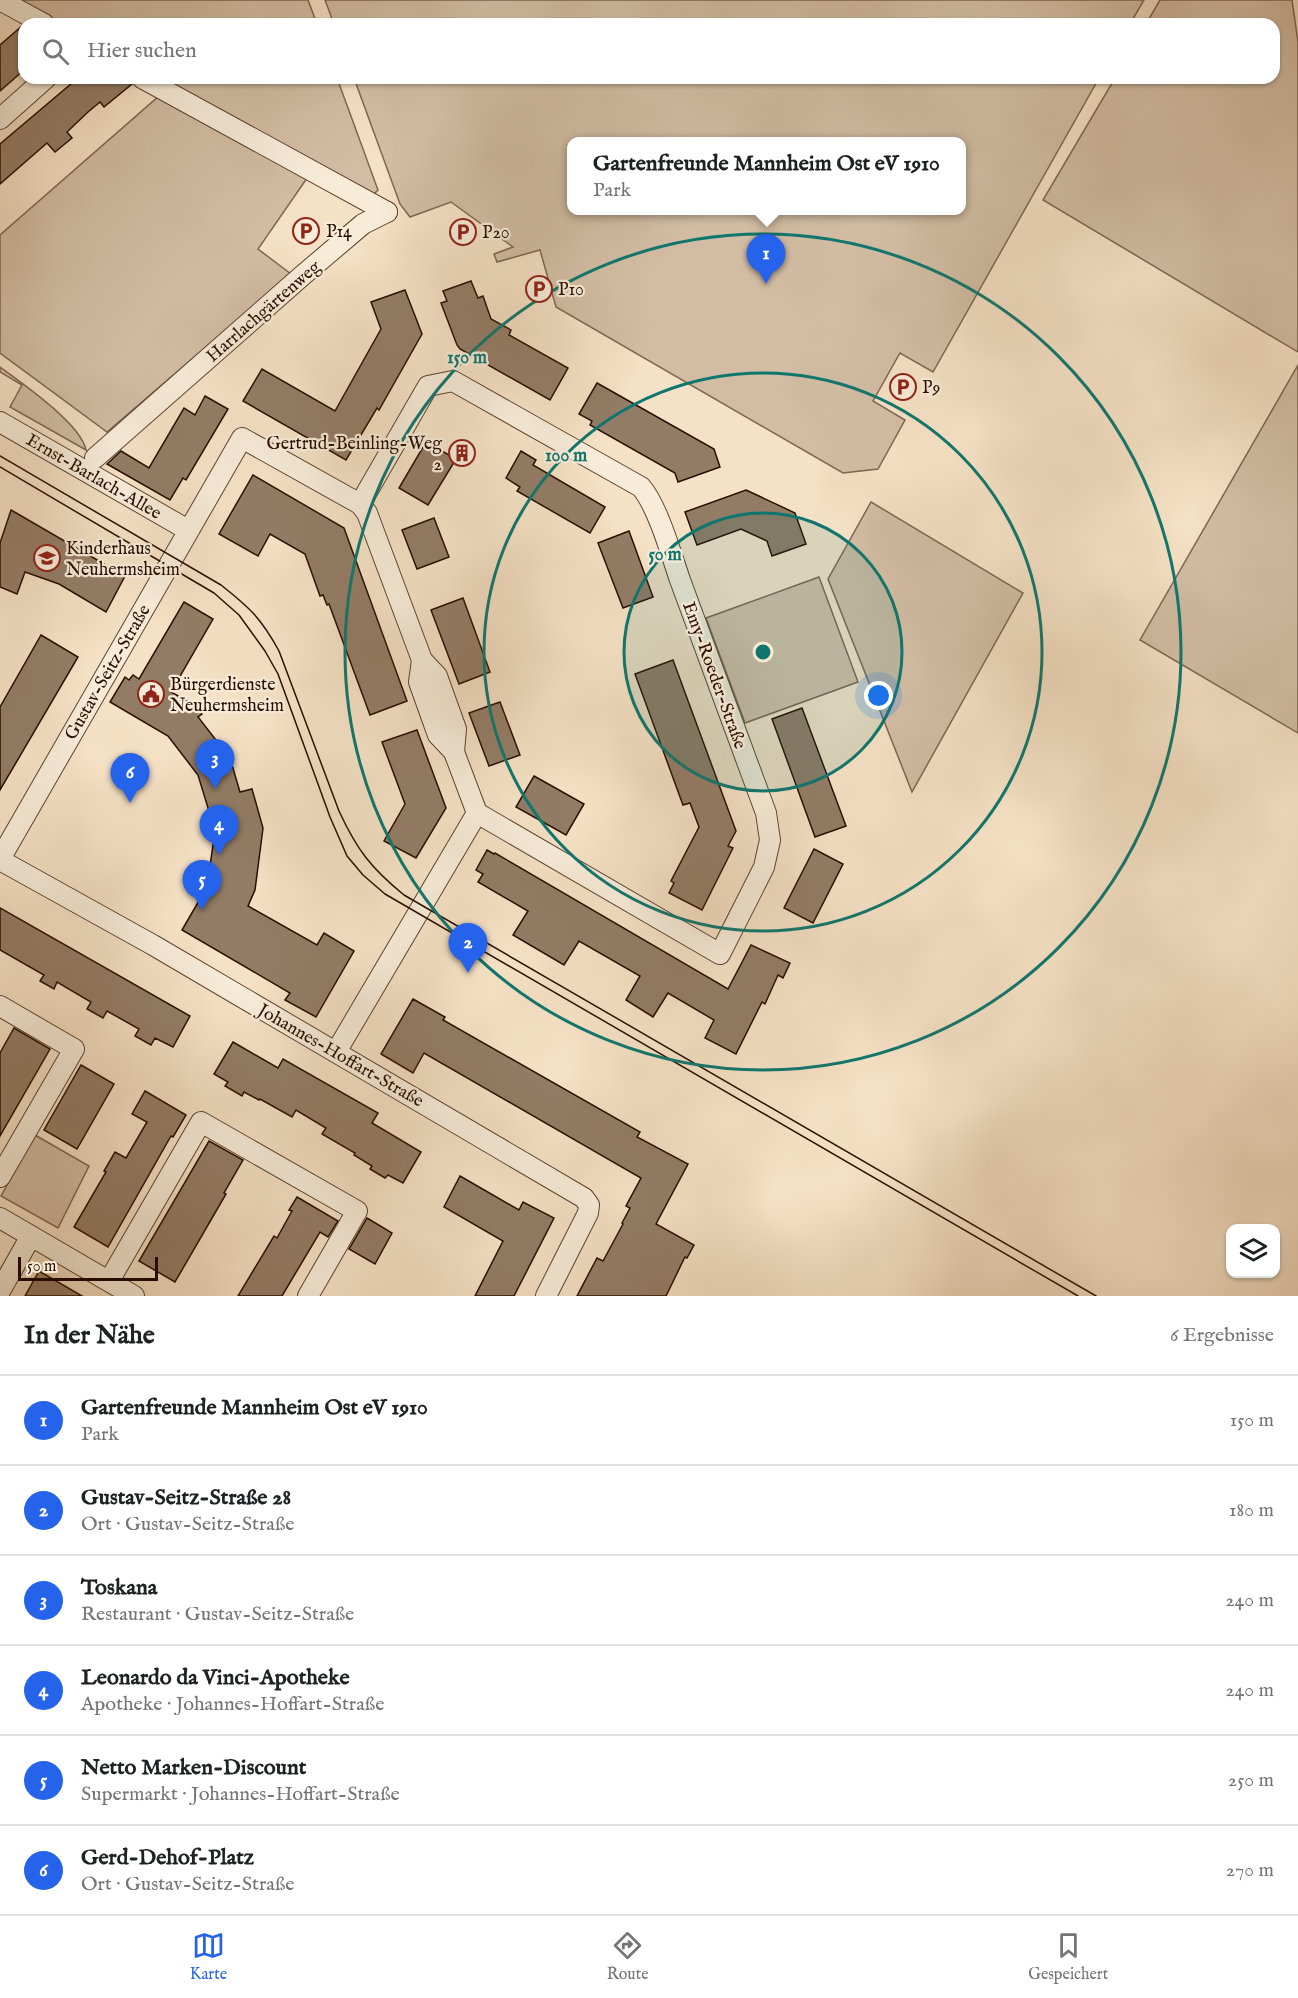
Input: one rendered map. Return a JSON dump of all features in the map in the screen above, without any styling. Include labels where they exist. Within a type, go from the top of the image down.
[{"type":"street","points":[[0,0],[33,18]]},
{"type":"street","points":[[0,119],[39,84]]},
{"type":"street","name":"Harrlachgärtenweg","points":[[95,458],[363,224],[387,212],[153,84]]},
{"type":"street","name":"Emy-Roeder-Straße","points":[[360,504],[428,386],[453,381],[645,492],[656,513],[766,813],[770,840],[764,867],[720,954],[477,813]]},
{"type":"street","name":"Ernst-Barlach-Allee","points":[[0,422],[189,530]]},
{"type":"street","name":"Gustav-Seitz-Straße","points":[[0,860],[242,438],[360,504]]},
{"type":"street","points":[[336,1052],[477,813],[454,752],[456,729],[437,676],[422,660],[367,513],[360,504]]},
{"type":"street","name":"Johannes-Hoffart-Straße","points":[[0,860],[123,927],[587,1201],[588,1213],[546,1296]]},
{"type":"street","points":[[0,1006],[74,1049],[0,1177]]},
{"type":"street","points":[[109,1281],[201,1122],[357,1211],[308,1296]]},
{"type":"street","points":[[0,1218],[134,1296]]},
{"type":"street","points":[[0,1291],[31,1236]]},
{"type":"shaded area","points":[[12,0],[308,0],[315,18],[44,18]]},
{"type":"shaded area","points":[[325,0],[1144,0],[1134,18],[332,18]]},
{"type":"shaded area","points":[[1160,0],[1292,0],[1298,42],[1298,352],[1043,200],[1111,84],[1280,84],[1280,18],[1150,18]]},
{"type":"shaded area","points":[[161,84],[339,84],[378,190],[371,197],[314,168],[258,249],[291,274],[107,432],[0,353],[0,235],[168,88]]},
{"type":"shaded area","points":[[356,84],[1096,84],[933,372],[900,353],[873,401],[905,420],[878,469],[843,473],[556,307],[540,250],[497,262],[494,254],[513,247],[451,202],[410,217],[400,204]]},
{"type":"shaded area","points":[[1298,365],[1298,733],[1140,640]]},
{"type":"shaded area","points":[[0,367],[36,393],[74,428],[86,450],[10,407],[22,385],[0,372]]},
{"type":"shaded area","points":[[871,502],[1023,593],[912,792],[828,579]]},
{"type":"shaded area","points":[[819,577],[858,682],[745,723],[706,618]]},
{"type":"shaded area","points":[[35,1135],[89,1166],[58,1228],[1,1196]]},
{"type":"building","points":[[18,29],[18,75],[0,91],[0,45]]},
{"type":"building","points":[[71,84],[132,84],[104,107],[100,102],[88,112],[67,132],[72,138],[55,152],[47,143],[0,184],[0,144]]},
{"type":"building","points":[[471,281],[478,298],[483,296],[491,319],[511,330],[509,335],[568,368],[550,400],[460,349],[457,345],[441,303],[447,301],[443,291]]},
{"type":"building","points":[[405,290],[422,334],[379,410],[377,408],[346,460],[243,401],[262,369],[335,411],[381,329],[371,302]]},
{"type":"building","points":[[597,383],[714,449],[720,467],[678,482],[675,473],[590,425],[592,421],[579,414]]},
{"type":"building","points":[[205,396],[228,409],[186,480],[183,478],[170,500],[107,464],[121,451],[149,468],[184,408],[195,415]]},
{"type":"building","points":[[426,442],[456,459],[428,505],[399,488]]},
{"type":"building","points":[[521,451],[536,460],[533,465],[605,507],[590,533],[517,491],[520,487],[506,478]]},
{"type":"building","points":[[253,475],[344,528],[407,701],[370,715],[329,604],[327,605],[323,595],[320,596],[305,554],[270,534],[258,556],[219,534]]},
{"type":"building","points":[[746,490],[795,513],[806,544],[772,556],[767,541],[741,529],[697,545],[685,512]]},
{"type":"building","name":"Kinderhaus Neuhermsheim","points":[[11,510],[125,576],[106,612],[59,584],[25,572],[17,594],[0,587],[0,543]]},
{"type":"building","points":[[434,518],[449,557],[417,569],[402,530]]},
{"type":"building","points":[[629,531],[653,597],[623,608],[598,543]]},
{"type":"building","points":[[463,598],[490,672],[459,684],[431,610]]},
{"type":"building","points":[[184,602],[213,619],[171,692],[195,705],[202,714],[198,717],[230,758],[240,792],[252,789],[263,828],[255,890],[248,906],[317,945],[324,933],[354,951],[316,1017],[285,1000],[290,993],[182,930],[207,887],[215,831],[198,775],[168,736],[110,702],[125,677],[129,680],[133,675],[139,679]]},
{"type":"building","points":[[41,635],[78,657],[0,790],[0,707]]},
{"type":"building","points":[[673,660],[736,831],[728,846],[733,848],[702,910],[669,893],[674,883],[671,881],[699,827],[690,803],[683,805],[635,674]]},
{"type":"building","points":[[500,702],[520,755],[489,766],[469,713]]},
{"type":"building","points":[[802,708],[846,826],[815,837],[772,719]]},
{"type":"building","points":[[417,730],[446,808],[416,858],[384,841],[405,804],[382,742]]},
{"type":"building","points":[[534,776],[584,804],[566,835],[516,807]]},
{"type":"building","points":[[814,849],[843,864],[813,923],[784,908]]},
{"type":"building","points":[[487,850],[728,989],[751,945],[790,963],[783,978],[778,975],[765,1004],[762,1002],[736,1054],[705,1038],[714,1020],[668,993],[653,1017],[626,1000],[640,976],[579,941],[564,965],[513,935],[528,911],[478,882],[483,874],[476,870]]},
{"type":"building","points":[[0,908],[190,1016],[173,1047],[155,1038],[151,1045],[135,1036],[139,1029],[107,1011],[103,1018],[87,1009],[91,1002],[57,982],[54,989],[40,981],[44,975],[0,950]]},
{"type":"building","points":[[413,999],[445,1017],[443,1020],[640,1132],[637,1137],[688,1164],[656,1224],[694,1245],[687,1258],[685,1257],[666,1296],[577,1296],[597,1258],[603,1261],[623,1224],[630,1208],[626,1206],[641,1178],[424,1053],[413,1073],[381,1054]]},
{"type":"building","points":[[14,1028],[50,1049],[0,1136],[0,1053]]},
{"type":"building","points":[[233,1042],[278,1068],[283,1059],[378,1113],[372,1123],[421,1152],[403,1183],[388,1175],[385,1178],[370,1169],[372,1166],[354,1155],[355,1153],[322,1134],[326,1128],[296,1110],[292,1117],[260,1099],[244,1092],[242,1096],[225,1086],[228,1082],[214,1074]]},
{"type":"building","points":[[81,1065],[114,1084],[77,1149],[44,1130]]},
{"type":"building","points":[[145,1091],[186,1115],[173,1137],[171,1136],[108,1247],[74,1227],[115,1152],[126,1158],[147,1122],[132,1114]]},
{"type":"building","points":[[209,1141],[243,1160],[175,1282],[139,1261]]},
{"type":"building","points":[[460,1176],[519,1210],[523,1202],[554,1218],[514,1296],[475,1296],[503,1241],[444,1207]]},
{"type":"building","points":[[297,1197],[338,1221],[328,1237],[320,1232],[282,1296],[238,1296],[274,1236],[277,1238]]},
{"type":"building","points":[[367,1218],[392,1233],[375,1264],[349,1249]]},
{"type":"building","points":[[39,1271],[82,1296],[25,1296]]},
{"type":"tram line","points":[[0,456],[221,585],[254,614],[279,651],[346,825],[366,858],[404,895],[1096,1296]]},
{"type":"tram line","points":[[0,467],[214,593],[239,615],[265,651],[278,674],[330,817],[347,856],[363,875],[385,894],[1078,1296]]},
{"type":"place","name":"P14","points":[[306,231]]},
{"type":"place","name":"P20","points":[[463,232]]},
{"type":"place","name":"Gartenfreunde Mannheim Ost eV 1910","points":[[766,284]]},
{"type":"place","name":"P10","points":[[539,289]]},
{"type":"place","name":"P9","points":[[903,387]]},
{"type":"place","name":"Gertrud-Beinling-Weg 2","points":[[462,453]]},
{"type":"place","name":"Kinderhaus Neuhermsheim","points":[[47,558]]},
{"type":"place","name":"Bürgerdienste Neuhermsheim","points":[[151,694]]},
{"type":"place","name":"Toskana","points":[[215,789]]},
{"type":"place","name":"Gerd-Dehof-Platz","points":[[130,803]]},
{"type":"place","name":"Leonardo da Vinci-Apotheke","points":[[219,855]]},
{"type":"place","name":"Netto Marken-Discount","points":[[202,910]]},
{"type":"place","name":"Gustav-Seitz-Straße 28","points":[[468,973]]}]
